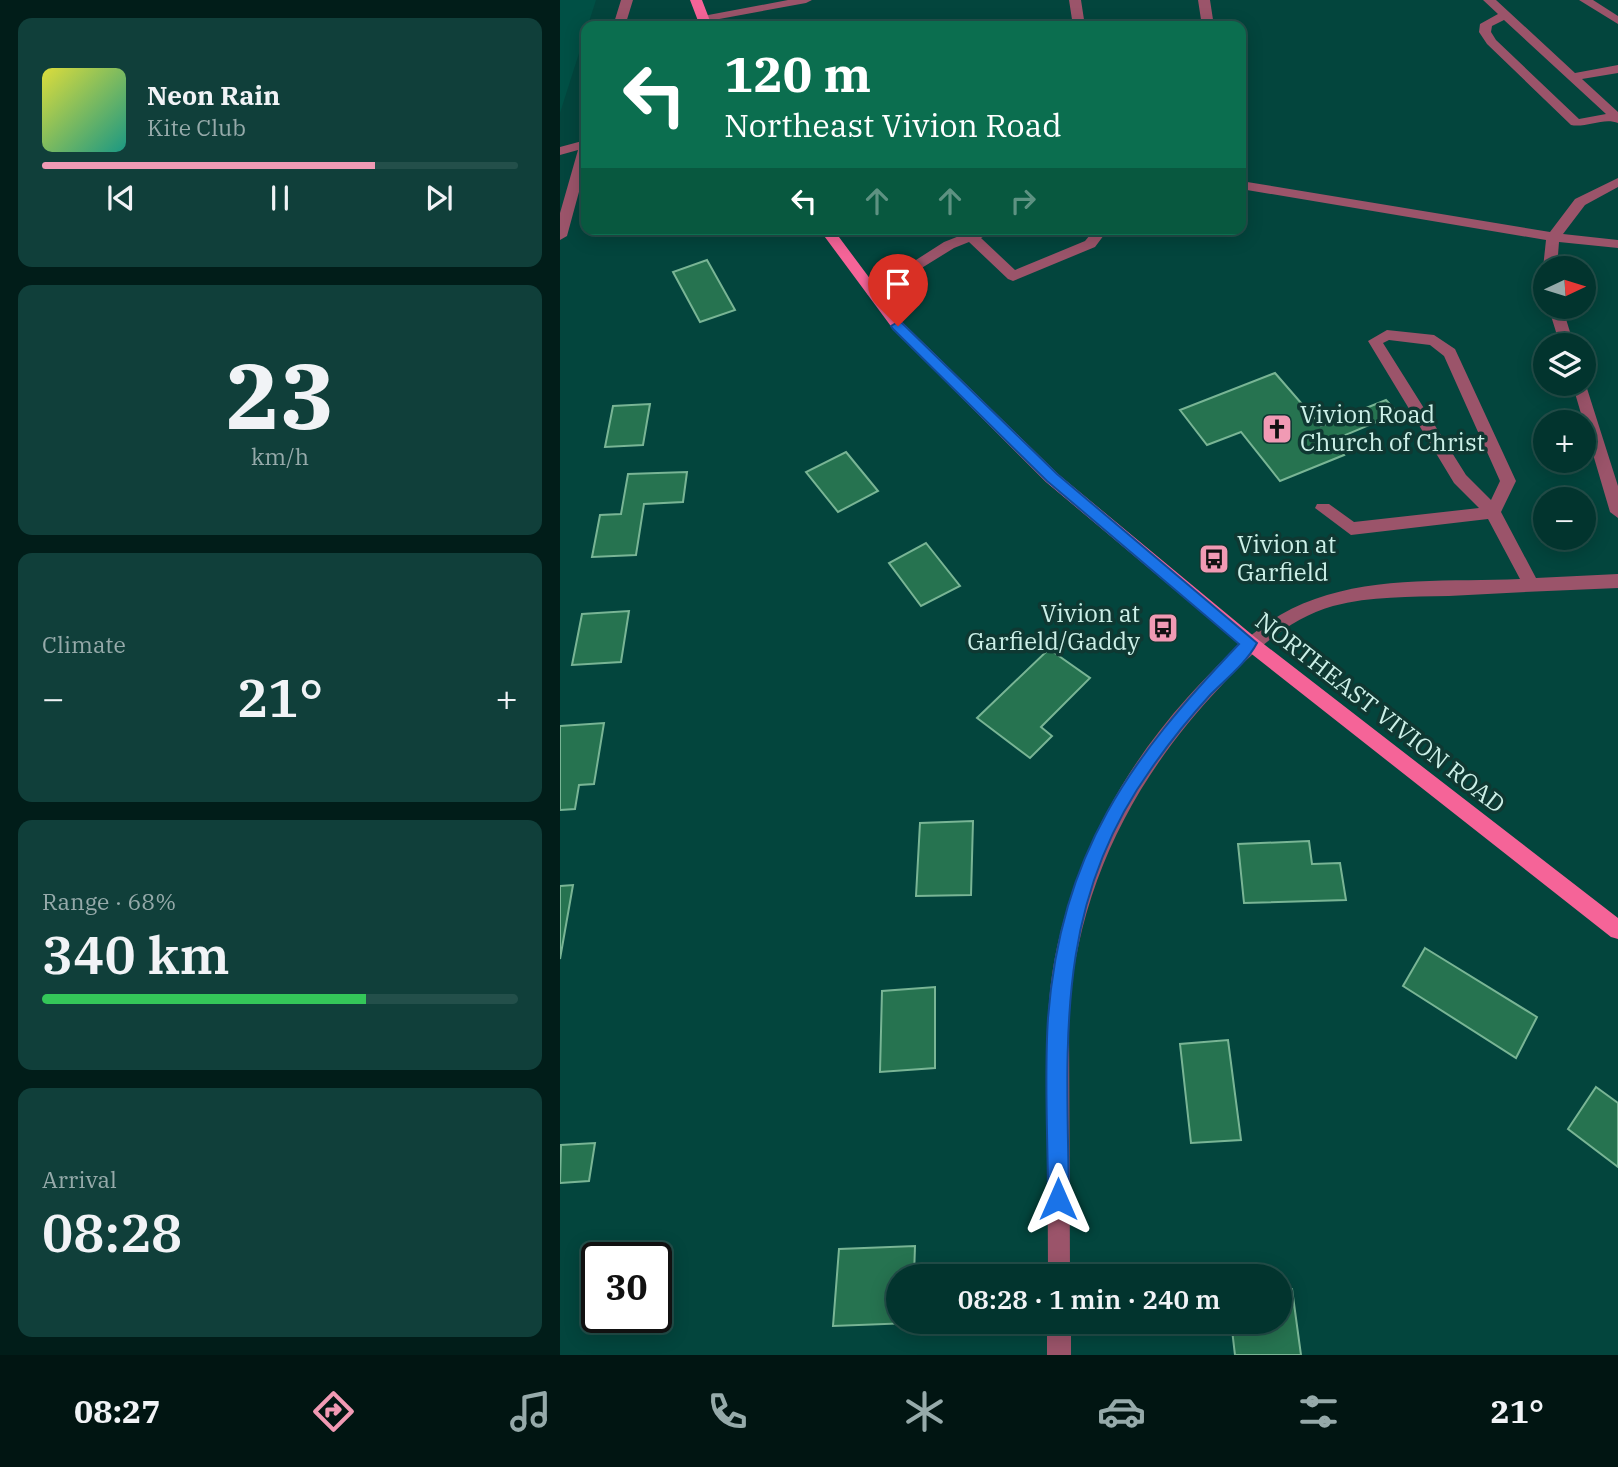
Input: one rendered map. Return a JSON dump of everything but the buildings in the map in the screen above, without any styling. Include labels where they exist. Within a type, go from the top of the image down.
[{"type":"main road","points":[[696,0],[703,21]]},
{"type":"main road","name":"NORTHEAST VIVION ROAD","points":[[831,235],[898,326],[1052,478],[1250,643],[1618,930]]},
{"type":"street","points":[[620,21],[626,0]]},
{"type":"street","points":[[713,21],[806,0]]},
{"type":"street","points":[[1075,0],[1078,21]]},
{"type":"street","points":[[1204,0],[1207,21]]},
{"type":"street","points":[[1489,0],[1617,117]]},
{"type":"street","points":[[1585,0],[1618,20]]},
{"type":"street","points":[[1613,0],[1618,10]]},
{"type":"street","points":[[1505,15],[1486,24],[1485,32],[1491,42],[1575,121],[1586,124],[1617,117]]},
{"type":"street","points":[[1573,77],[1618,69]]},
{"type":"street","points":[[560,151],[581,145]]},
{"type":"street","points":[[560,236],[581,162]]},
{"type":"street","points":[[1551,256],[1553,237],[1580,202],[1618,182]]},
{"type":"street","points":[[1246,186],[1553,237],[1618,244]]},
{"type":"street","points":[[873,292],[949,245],[971,236],[1013,276],[1090,244],[1097,235]]},
{"type":"street","points":[[1493,512],[1508,481],[1450,353],[1434,340],[1387,335],[1375,341],[1460,480],[1493,512],[1531,585]]},
{"type":"street","points":[[1582,396],[1618,512]]},
{"type":"street","points":[[1323,508],[1352,529],[1493,512]]},
{"type":"street","points":[[1059,1264],[1058,1019],[1065,960],[1077,905],[1095,854],[1117,807],[1144,764],[1189,707],[1250,643],[1282,620],[1317,604],[1355,594],[1415,588],[1618,581]]},
{"type":"street","points":[[1059,1334],[1059,1355]]},
{"type":"shaded area","points":[[560,0],[596,0],[589,21],[581,21],[581,47],[560,113]]},
{"type":"place","name":"Vivion Road Church of Christ","points":[[1277,429]]},
{"type":"place","name":"Vivion at Garfield","points":[[1214,559]]},
{"type":"place","name":"Vivion at Garfield/Gaddy","points":[[1163,628]]},
{"type":"route","points":[[898,326],[1052,478],[1250,643],[1189,707],[1144,764],[1117,807],[1095,854],[1077,905],[1065,960],[1058,1019],[1058,1199]]}]
